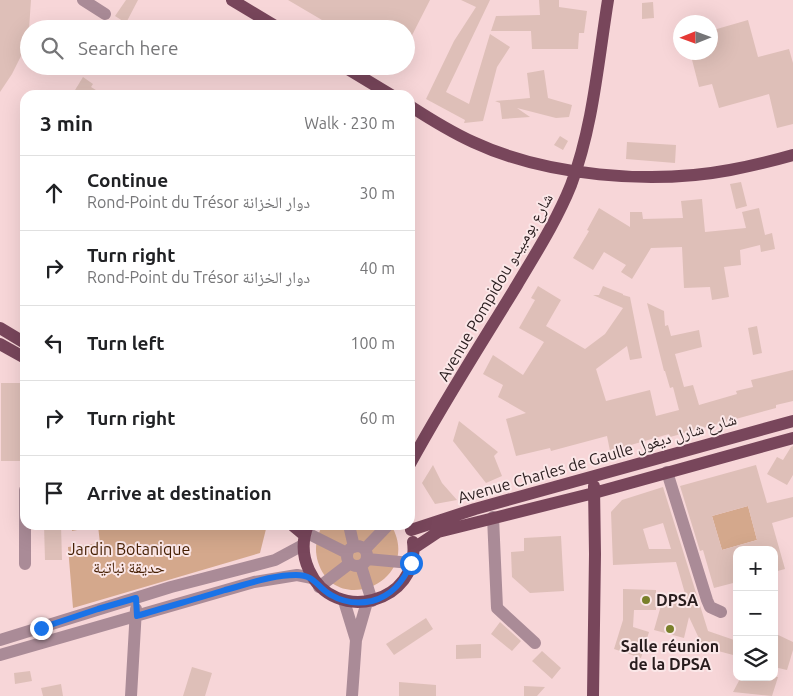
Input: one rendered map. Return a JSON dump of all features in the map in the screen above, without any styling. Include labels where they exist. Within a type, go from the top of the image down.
[{"type":"main road","points":[[232,0],[265,20]]},
{"type":"main road","name":"Avenue Pompidou شارع بومبيدو","points":[[415,456],[537,252],[560,210],[576,172],[594,94],[608,0]]},
{"type":"main road","points":[[358,75],[383,90]]},
{"type":"main road","points":[[415,109],[472,142],[551,168],[576,172],[642,176],[701,174],[728,171],[793,155]]},
{"type":"main road","points":[[0,328],[20,340]]},
{"type":"main road","points":[[0,344],[20,355]]},
{"type":"main road","name":"Avenue Charles de Gaulle شارع شارل ديغول","points":[[415,527],[793,420]]},
{"type":"main road","name":"Avenue Charles de Gaulle شارع شارل ديغول","points":[[414,548],[438,532],[594,493],[793,438]]},
{"type":"main road","points":[[593,476],[595,554],[593,696]]},
{"type":"main road","points":[[305,534],[305,562],[316,582],[331,595],[344,601],[359,603],[370,601],[392,591],[407,574],[414,548],[410,530]]},
{"type":"street","points":[[83,0],[105,14]]},
{"type":"street","points":[[667,472],[707,600],[710,607],[720,612]]},
{"type":"street","points":[[493,517],[497,608],[535,643]]},
{"type":"street","points":[[25,530],[25,564]]},
{"type":"street","points":[[350,530],[370,601],[356,640],[352,696]]},
{"type":"street","points":[[0,655],[254,582],[298,575],[316,582],[357,556],[383,530]]},
{"type":"street","points":[[0,640],[171,587],[275,560],[305,534],[357,556],[411,563]]},
{"type":"street","points":[[131,696],[137,616],[136,598]]},
{"type":"street","points":[[344,601],[356,640]]},
{"type":"green space","points":[[748,506],[757,540],[722,550],[712,516]]},
{"type":"green space","name":"Jardin Botanique حديقة نباتية","points":[[98,530],[266,530],[260,553],[73,608],[68,547],[100,543]]},
{"type":"green space","points":[[321,530],[393,530],[398,545],[396,562],[387,576],[374,586],[358,590],[342,588],[328,579],[318,562],[316,547]]},
{"type":"building","points":[[0,0],[31,0],[30,20],[20,20],[20,58],[0,92]]},
{"type":"building","points":[[126,0],[138,0],[128,20],[121,20],[115,16]]},
{"type":"building","points":[[288,0],[430,0],[415,29],[415,20],[322,20]]},
{"type":"building","points":[[461,0],[490,0],[446,92],[469,104],[490,34],[510,47],[497,67],[483,121],[464,123],[465,120],[426,99],[454,41],[476,7]]},
{"type":"building","points":[[539,0],[559,0],[559,7],[587,11],[584,33],[579,33],[578,49],[532,49],[531,31],[491,31],[496,16],[540,15]]},
{"type":"building","points":[[653,2],[654,18],[642,19],[642,3]]},
{"type":"building","points":[[748,20],[758,57],[789,49],[793,63],[793,124],[777,128],[769,94],[719,108],[712,84],[699,87],[692,60],[718,60],[718,29]]},
{"type":"building","points":[[544,70],[548,98],[572,105],[569,117],[556,118],[517,108],[530,117],[502,119],[500,103],[495,101],[530,98],[527,73]]},
{"type":"building","points":[[83,77],[93,84],[91,87],[96,90],[75,90]]},
{"type":"building","points":[[560,136],[568,141],[563,150],[554,145]]},
{"type":"building","points":[[627,142],[676,145],[675,163],[626,159]]},
{"type":"building","points":[[741,182],[747,206],[736,209],[730,184]]},
{"type":"building","points":[[702,199],[705,232],[746,228],[742,212],[759,208],[765,235],[772,233],[775,249],[761,252],[760,245],[740,250],[741,265],[724,267],[729,297],[712,300],[710,287],[684,288],[682,247],[651,248],[632,279],[621,272],[626,265],[604,252],[593,270],[573,258],[589,231],[587,230],[599,208],[630,227],[630,212],[642,212],[643,219],[683,218],[681,201]]},
{"type":"building","points":[[538,286],[561,300],[546,326],[585,349],[605,334],[623,308],[593,295],[599,295],[603,286],[630,297],[642,358],[630,360],[627,346],[596,369],[606,401],[650,390],[656,416],[679,410],[673,387],[670,388],[664,371],[647,303],[664,311],[665,326],[668,325],[671,336],[699,330],[702,347],[675,354],[684,387],[693,385],[699,405],[737,394],[736,391],[753,387],[751,380],[793,370],[793,401],[776,405],[776,408],[670,437],[669,434],[610,451],[607,436],[551,451],[550,448],[516,456],[506,419],[526,413],[498,397],[503,385],[483,374],[493,355],[523,375],[544,342],[519,328],[535,300],[531,298]]},
{"type":"building","points":[[757,326],[762,353],[753,355],[748,328]]},
{"type":"building","points":[[1,383],[20,383],[20,461],[1,461]]},
{"type":"building","points":[[459,421],[498,452],[494,456],[502,476],[486,483],[453,441]]},
{"type":"building","points":[[793,446],[793,475],[787,485],[767,474],[777,457],[783,460]]},
{"type":"building","points":[[433,465],[442,483],[457,500],[435,504],[422,483]]},
{"type":"building","points":[[756,465],[767,503],[793,497],[793,517],[772,523],[785,569],[778,571],[778,546],[736,546],[757,540],[748,506],[712,516],[722,550],[733,547],[733,583],[714,588],[703,550],[700,551],[680,486]]},
{"type":"building","points":[[663,487],[708,631],[733,640],[733,655],[703,647],[689,617],[684,638],[654,630],[662,602],[686,597],[676,562],[613,565],[611,512],[622,500]],"holes":[[[663,523],[671,549],[649,549],[643,529]]]},
{"type":"building","points":[[44,530],[61,530],[62,560],[45,560]]},
{"type":"building","points":[[561,536],[564,591],[530,593],[512,577],[511,552],[524,551],[524,538]]},
{"type":"building","points":[[623,589],[656,590],[656,610],[634,610],[633,627],[649,632],[641,658],[614,649],[623,620]]},
{"type":"building","points":[[426,618],[433,629],[394,655],[386,644]]},
{"type":"building","points":[[500,622],[521,641],[512,651],[491,634]]},
{"type":"building","points":[[778,635],[793,642],[793,650],[787,670],[778,668]]},
{"type":"building","points":[[481,644],[481,658],[456,659],[456,645]]},
{"type":"building","points":[[542,651],[561,668],[552,679],[532,661]]},
{"type":"building","points":[[192,667],[212,673],[205,696],[183,696]]},
{"type":"building","points":[[30,671],[32,681],[15,684],[14,673]]},
{"type":"building","points":[[739,681],[777,681],[772,696],[733,692]]},
{"type":"building","points":[[399,682],[436,685],[436,696],[399,696]]},
{"type":"building","points":[[61,684],[63,696],[43,696],[41,688]]},
{"type":"building","points":[[524,686],[545,687],[537,696],[524,696]]},
{"type":"place","name":"DPSA","points":[[646,600]]},
{"type":"place","name":"Salle réunion de la DPSA","points":[[670,629]]},
{"type":"route","points":[[41,628],[136,598],[137,616],[254,582],[284,576],[298,575],[312,578],[331,595],[344,601],[359,603],[372,601],[392,591],[407,574],[411,563]]}]
